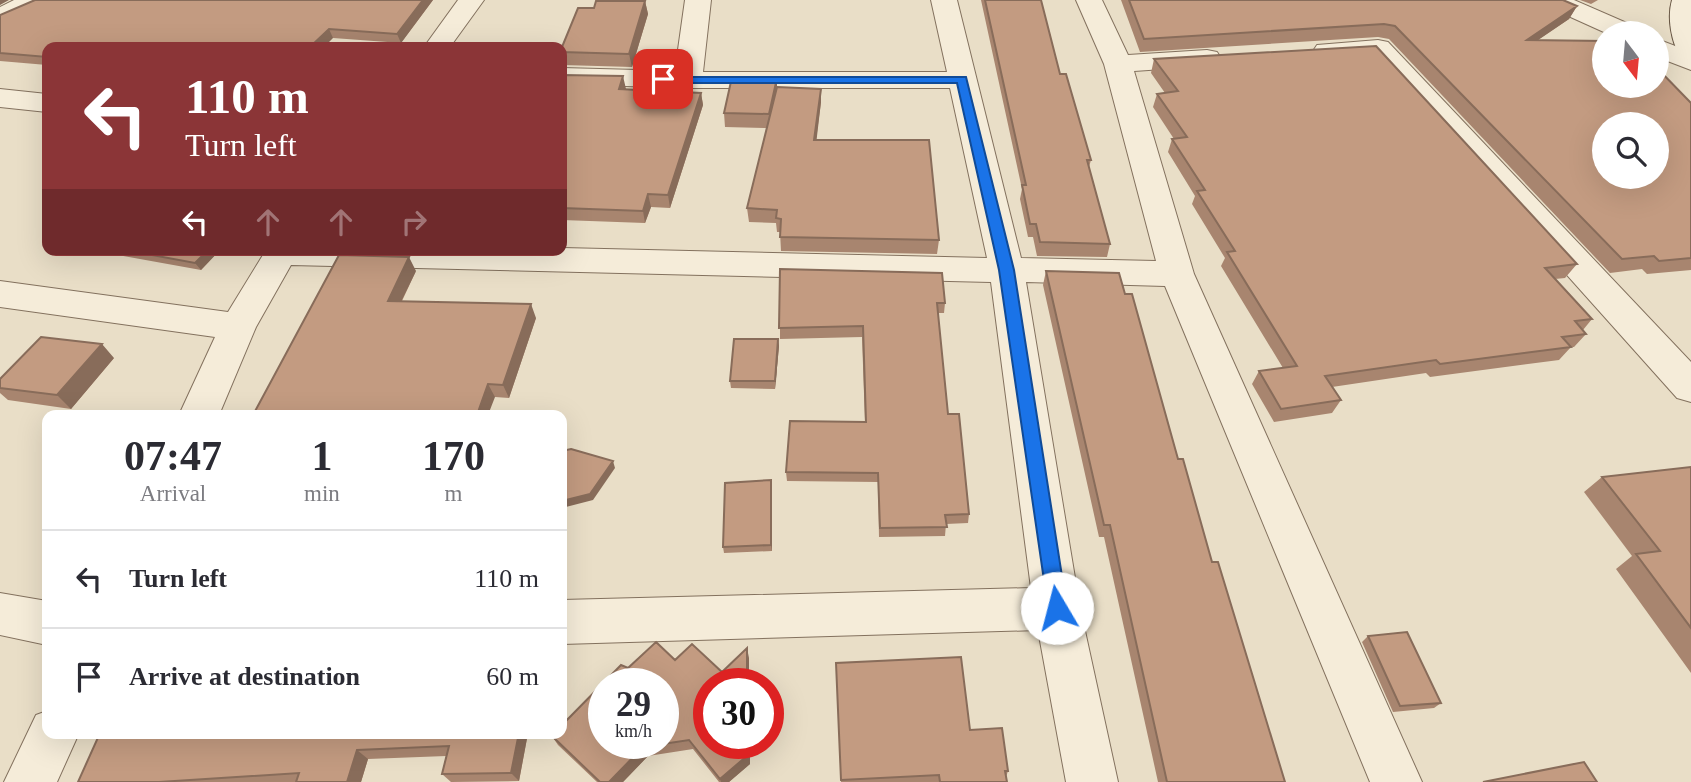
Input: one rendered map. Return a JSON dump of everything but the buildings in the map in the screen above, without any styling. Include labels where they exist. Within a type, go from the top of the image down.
[{"type":"street","points":[[0,17],[34,0]]},
{"type":"street","points":[[441,42],[471,0]]},
{"type":"street","points":[[688,80],[698,0]]},
{"type":"street","points":[[944,0],[1007,270],[1057,608],[1092,782]]},
{"type":"street","points":[[1089,0],[1118,64],[1177,274],[1396,782]]},
{"type":"street","points":[[1553,0],[1599,21]]},
{"type":"street","points":[[1685,0],[1681,14],[1691,52]]},
{"type":"street","points":[[1296,53],[1378,48],[1691,387]]},
{"type":"street","points":[[1670,53],[1691,62]]},
{"type":"street","points":[[1118,64],[1241,56]]},
{"type":"street","points":[[567,76],[688,80],[962,80]]},
{"type":"street","points":[[0,97],[42,102]]},
{"type":"street","points":[[202,410],[238,327],[280,256]]},
{"type":"street","points":[[443,256],[1177,274]]},
{"type":"street","points":[[0,294],[238,327]]},
{"type":"street","points":[[567,622],[1057,608]]},
{"type":"street","points":[[0,614],[42,622]]},
{"type":"street","points":[[30,782],[51,739]]},
{"type":"route","points":[[663,79],[962,80],[1007,270],[1057,608]]}]
